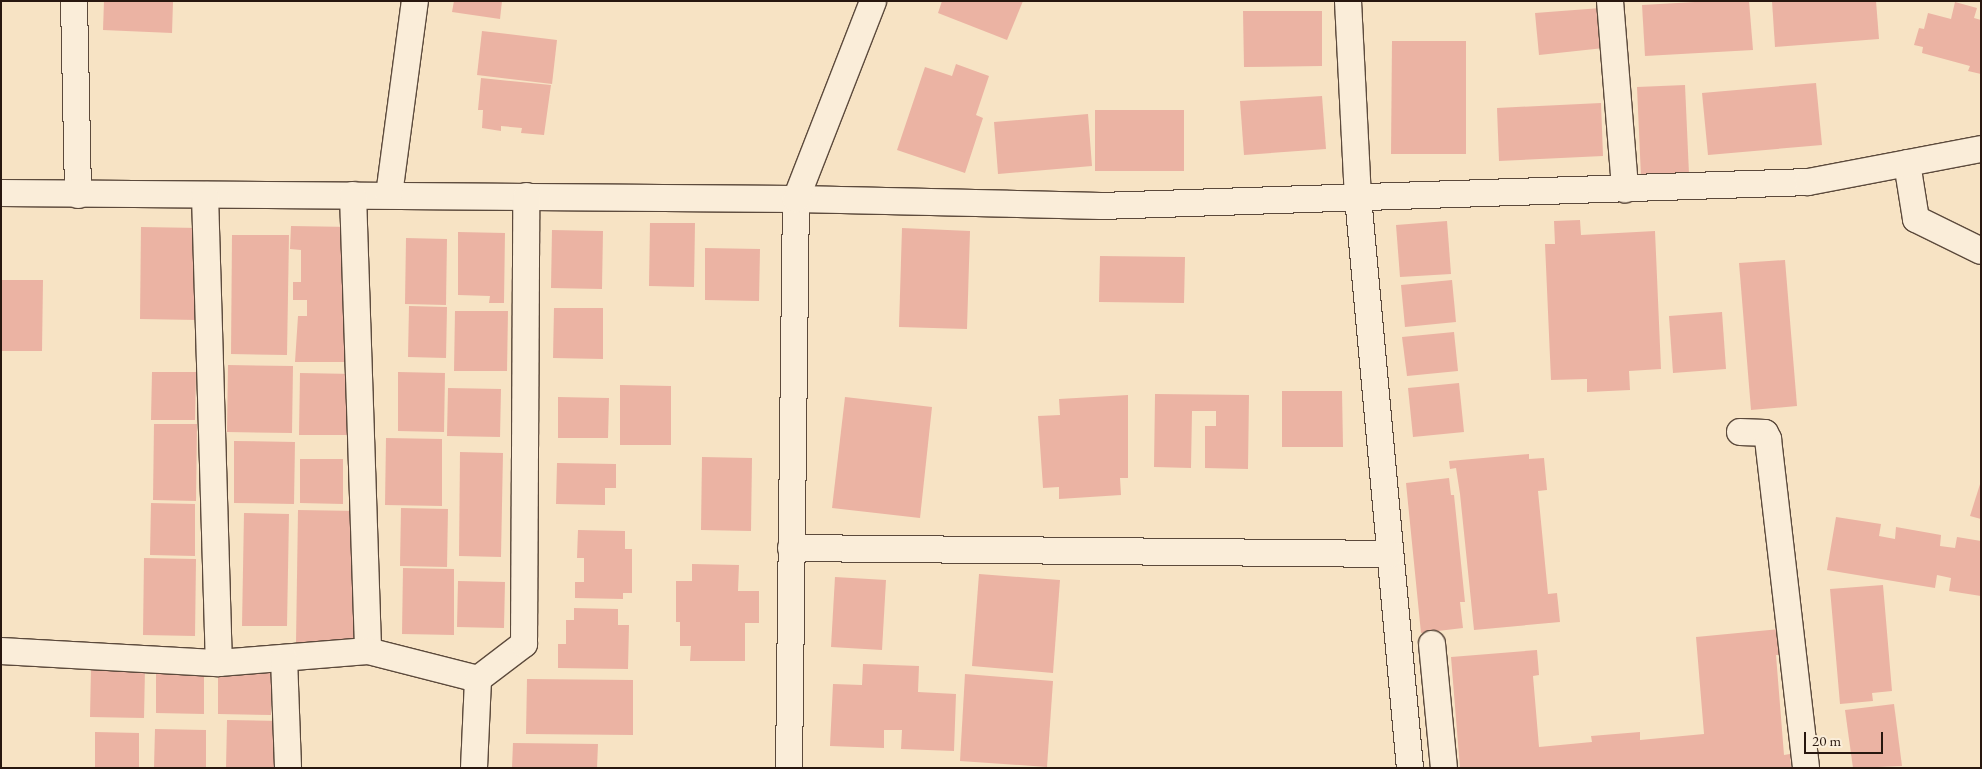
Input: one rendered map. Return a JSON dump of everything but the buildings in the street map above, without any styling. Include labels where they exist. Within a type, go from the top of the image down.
[{"type":"street","points":[[74,1],[78,195]]},
{"type":"street","points":[[389,195],[415,1]]},
{"type":"street","points":[[789,768],[796,199],[873,1]]},
{"type":"street","points":[[1348,1],[1358,197],[1410,768]]},
{"type":"street","points":[[1610,1],[1625,189]]},
{"type":"street","points":[[1,193],[796,199],[1101,206],[1808,182],[1981,149]]},
{"type":"street","points":[[1907,164],[1916,220],[1981,251]]},
{"type":"street","points":[[205,195],[218,663]]},
{"type":"street","points":[[353,195],[368,651]]},
{"type":"street","points":[[478,679],[524,644],[526,196]]},
{"type":"street","points":[[1740,432],[1765,433],[1768,439],[1806,768]]},
{"type":"street","points":[[791,548],[1390,554]]},
{"type":"street","points":[[1432,644],[1444,768]]},
{"type":"street","points":[[1,652],[218,663],[368,651],[478,679]]},
{"type":"street","points":[[284,658],[288,768]]},
{"type":"street","points":[[474,768],[478,679]]}]
